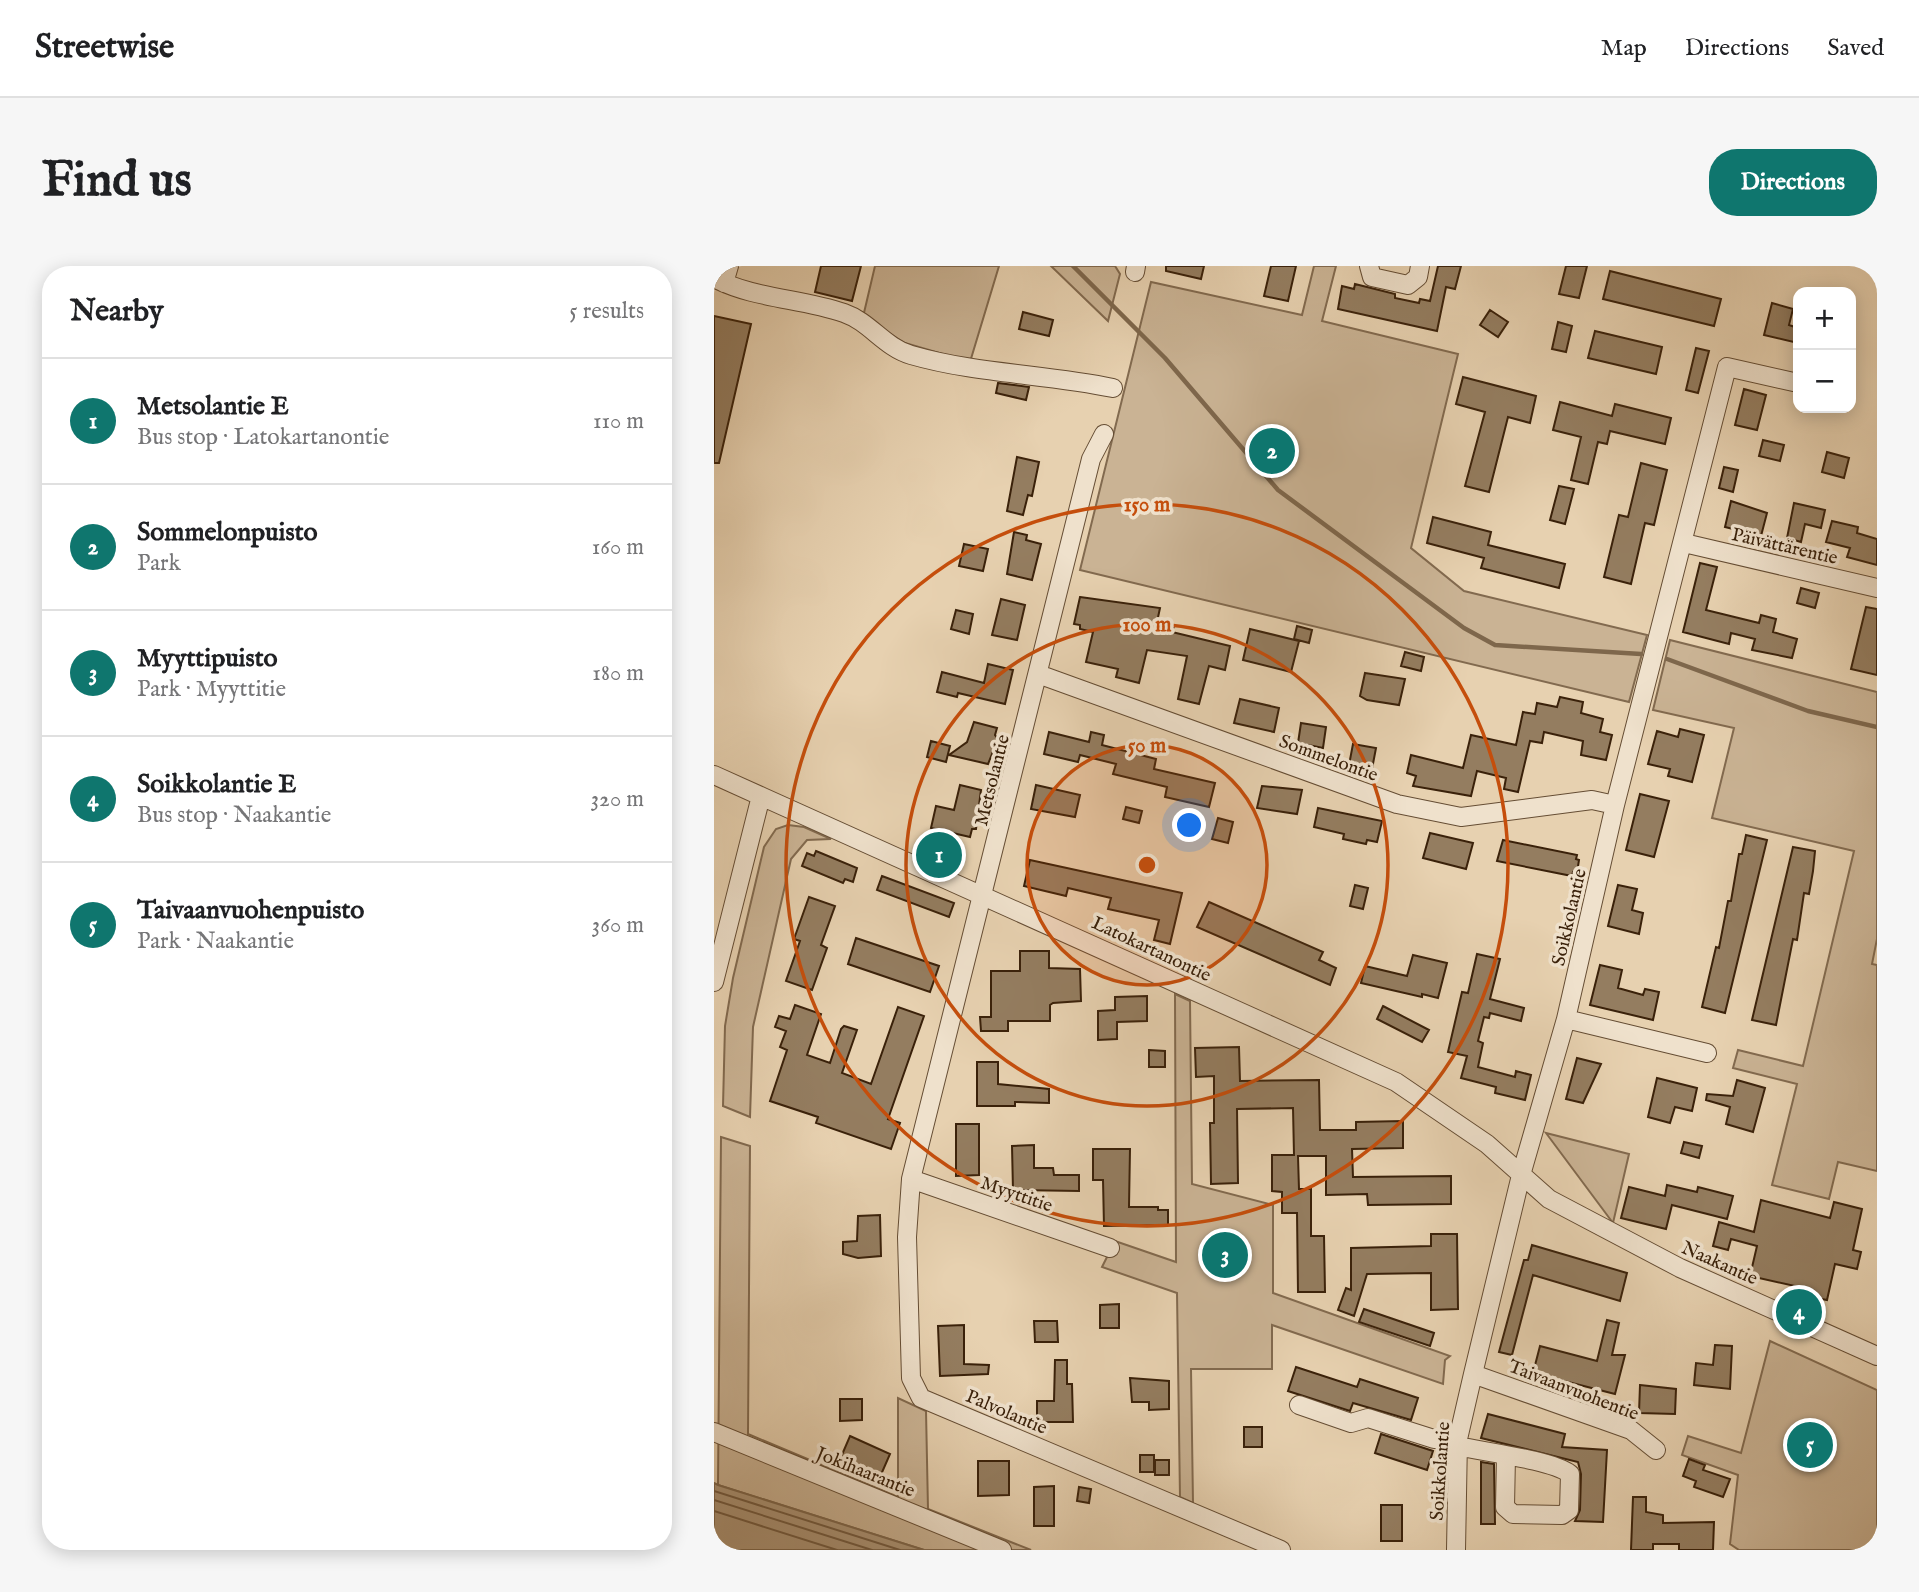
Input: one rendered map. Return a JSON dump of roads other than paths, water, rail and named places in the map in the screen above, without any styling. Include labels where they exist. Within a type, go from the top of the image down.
[{"type":"street","points":[[1369,266],[1373,277],[1408,285],[1418,277],[1420,266]]},
{"type":"street","points":[[722,276],[843,312],[864,324],[894,348],[910,354],[983,371],[1057,376],[1113,387]]},
{"type":"street","name":"Soikkolantie","points":[[1455,1550],[1458,1443],[1473,1374],[1521,1175],[1566,1019],[1615,805],[1727,367],[1793,382]]},
{"type":"street","name":"Metsolantie","points":[[911,1179],[1091,459],[1104,434]]},
{"type":"street","name":"Päivättärentie","points":[[1684,543],[1877,588]]},
{"type":"street","name":"Sommelontie","points":[[1038,674],[1397,804],[1461,817],[1592,800],[1615,805]]},
{"type":"street","name":"Latokartanontie","points":[[714,775],[984,894],[1396,1082],[1487,1144],[1549,1199]]},
{"type":"street","points":[[714,982],[761,796]]},
{"type":"street","points":[[1566,1019],[1707,1053]]},
{"type":"street","name":"Myyttitie","points":[[911,1179],[1110,1248]]},
{"type":"street","name":"Palvolantie","points":[[911,1179],[907,1237],[911,1378],[921,1398],[1281,1550]]},
{"type":"street","name":"Naakantie","points":[[1549,1199],[1681,1268],[1877,1356]]},
{"type":"street","name":"Taivaanvuohentie","points":[[1473,1374],[1631,1430],[1656,1450]]},
{"type":"street","points":[[1299,1405],[1351,1423],[1368,1418],[1434,1439],[1562,1468],[1570,1475],[1569,1510],[1562,1516],[1513,1514],[1505,1507],[1506,1456]]},
{"type":"street","name":"Jokihaarantie","points":[[714,1432],[1002,1550]]},
{"type":"water","points":[[714,1483],[718,1485],[924,1550],[714,1550]]},
{"type":"waterway","points":[[1073,266],[1165,358],[1278,490],[1464,628],[1495,645],[1641,654]]},
{"type":"waterway","points":[[1667,659],[1808,711],[1877,727]]},
{"type":"place","name":"Sommelonpuisto","points":[[1272,451]]},
{"type":"place","name":"Metsolantie E","points":[[939,855]]},
{"type":"place","name":"Myyttipuisto","points":[[1225,1255]]},
{"type":"place","name":"Soikkolantie E","points":[[1799,1312]]},
{"type":"place","name":"Taivaanvuohenpuisto","points":[[1810,1445]]}]
